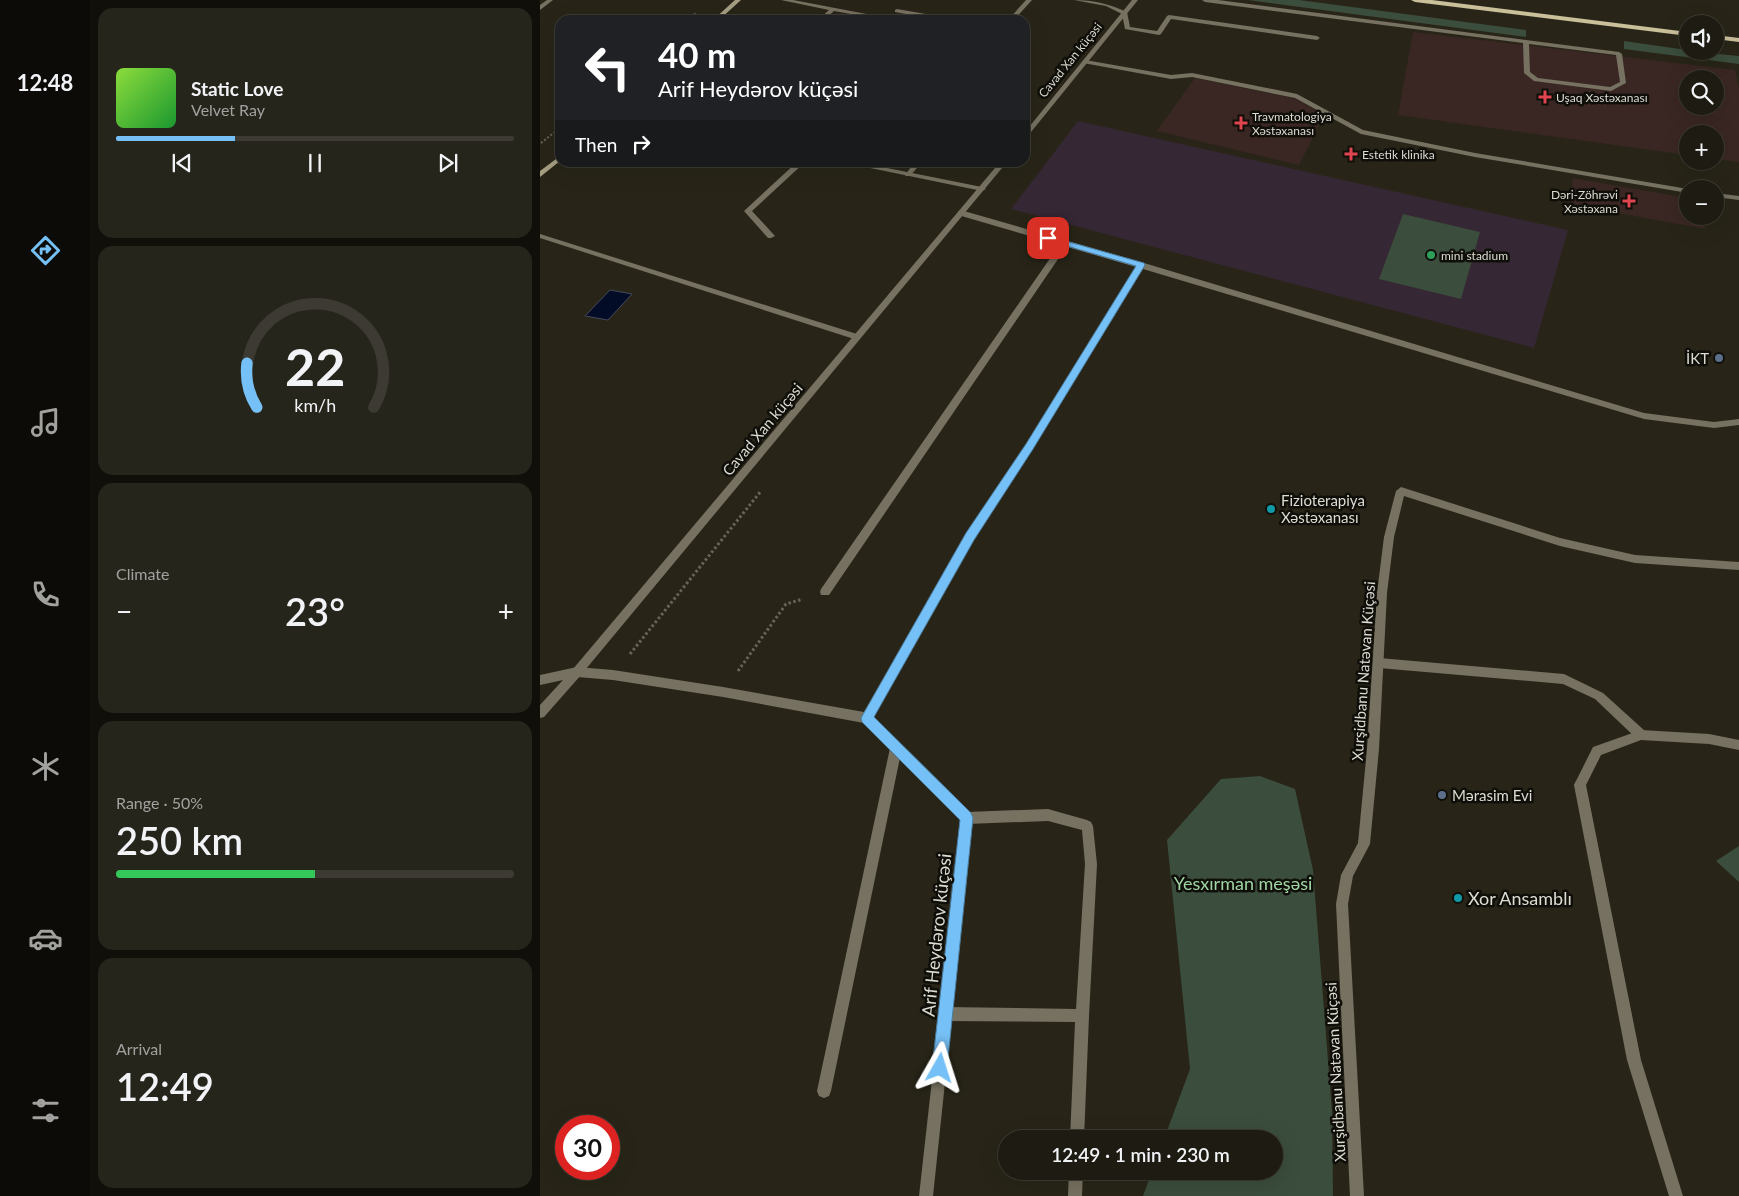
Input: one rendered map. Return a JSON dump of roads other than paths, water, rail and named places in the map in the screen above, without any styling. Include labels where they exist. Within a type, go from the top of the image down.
[{"type":"main road","points":[[722,15],[738,0]]},
{"type":"main road","points":[[1415,0],[1461,3],[1679,33]]},
{"type":"main road","points":[[1724,38],[1739,40]]},
{"type":"main road","points":[[540,175],[555,162]]},
{"type":"street","points":[[540,8],[550,0]]},
{"type":"street","points":[[784,0],[865,15]]},
{"type":"street","points":[[825,15],[837,0]]},
{"type":"street","points":[[1016,15],[1029,0]]},
{"type":"street","points":[[1077,0],[1107,5],[1125,13],[1127,28],[1159,34],[1169,17],[1317,38]]},
{"type":"street","name":"Cavad Xan küçəsi","points":[[1030,130],[1135,0]]},
{"type":"street","points":[[1205,0],[1619,54],[1623,84],[1611,89],[1536,80],[1527,73],[1526,42]]},
{"type":"street","points":[[897,11],[920,15]]},
{"type":"street","points":[[1085,62],[1171,78],[1192,75],[1297,96],[1361,132],[1475,156],[1679,190]]},
{"type":"street","points":[[771,236],[748,211],[796,167]]},
{"type":"street","points":[[869,167],[982,189]]},
{"type":"street","points":[[908,175],[915,167]]},
{"type":"street","name":"Cavad Xan küçəsi","points":[[540,713],[577,672],[1000,167]]},
{"type":"street","points":[[1724,196],[1739,198]]},
{"type":"street","points":[[961,213],[1644,416],[1714,425],[1739,422]]},
{"type":"street","points":[[540,236],[857,337]]},
{"type":"street","points":[[825,592],[1065,243]]},
{"type":"street","points":[[867,718],[970,536],[1030,447],[1141,265]]},
{"type":"street","name":"Xurşidbanu Natəvan Küçəsi","points":[[1357,1196],[1342,904],[1346,875],[1364,844],[1373,749],[1382,593],[1389,537],[1401,492],[1560,542],[1635,559],[1739,566]]},
{"type":"street","points":[[1379,663],[1564,679],[1599,696],[1641,735]]},
{"type":"street","points":[[540,680],[577,672],[613,675],[723,692],[867,718],[967,818],[1048,815],[1087,826],[1091,864],[1082,1016],[1078,1130]]},
{"type":"street","points":[[1676,1196],[1634,1060],[1580,784],[1597,751],[1641,735],[1709,740],[1739,745]]},
{"type":"street","points":[[824,1091],[896,748]]},
{"type":"street","name":"Arif Heydərov küçəsi","points":[[926,1196],[967,818]]},
{"type":"street","points":[[946,1014],[1082,1016]]},
{"type":"street","points":[[1075,1196],[1076,1180]]},
{"type":"water","points":[[610,290],[632,294],[608,320],[585,316]]},
{"type":"place","name":"Uşaq Xəstəxanası","points":[[1545,97]]},
{"type":"place","name":"Travmatologiya Xəstəxanası","points":[[1241,123]]},
{"type":"place","name":"Estetik klinika","points":[[1351,154]]},
{"type":"place","name":"Dəri-Zöhrəvi Xəstəxana","points":[[1629,201]]},
{"type":"place","name":"mini stadium","points":[[1431,255]]},
{"type":"place","name":"İKT","points":[[1719,358]]},
{"type":"place","name":"Fizioterapiya Xəstəxanası","points":[[1271,509]]},
{"type":"place","name":"Mərasim Evi","points":[[1442,795]]},
{"type":"place","name":"Xor Ansamblı","points":[[1458,898]]},
{"type":"park label","name":"Yesxırman meşəsi","points":[[1243,883]]}]
